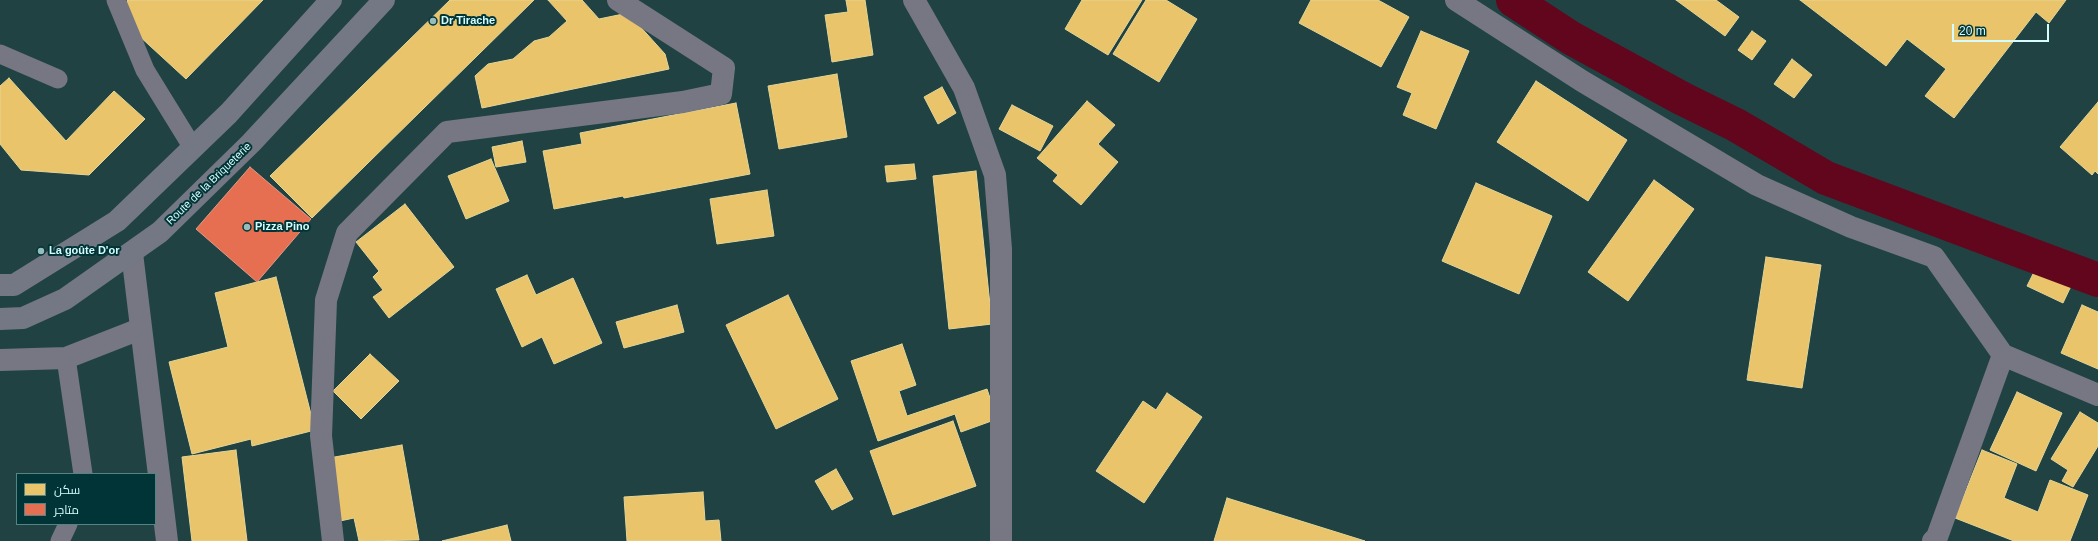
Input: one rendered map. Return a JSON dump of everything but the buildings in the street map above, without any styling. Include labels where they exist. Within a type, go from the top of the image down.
[{"type":"street","points":[[0,285],[14,285],[117,221],[228,113],[330,0]]},
{"type":"street","name":"Route de la Briqueterie","points":[[0,319],[23,318],[65,299],[160,232],[252,143],[384,0]]},
{"type":"street","points":[[333,541],[321,436],[326,300],[347,233],[447,132],[683,102],[721,94],[724,68],[618,0]]},
{"type":"street","points":[[914,0],[964,88],[996,175],[1001,249],[1001,541]]},
{"type":"street","points":[[1456,0],[1582,81],[1757,185],[1851,227],[1934,257],[2003,355],[2098,395]]},
{"type":"street","points":[[132,253],[140,329],[167,541]]},
{"type":"street","points":[[0,360],[66,358],[140,329]]},
{"type":"street","points":[[1940,540],[2003,355]]},
{"type":"lane","points":[[116,0],[145,70],[193,148]]},
{"type":"lane","points":[[0,54],[58,79]]},
{"type":"lane","points":[[66,358],[83,473]]},
{"type":"lane","points":[[60,541],[68,525]]},
{"type":"waterway","points":[[1513,0],[1571,38],[1683,99],[1736,125],[1826,178],[2098,280]]},
{"type":"place","name":"Dr Tirache","points":[[433,21]]},
{"type":"place","name":"Pizza Pino","points":[[247,227]]},
{"type":"place","name":"La goûte D'or","points":[[41,251]]}]
